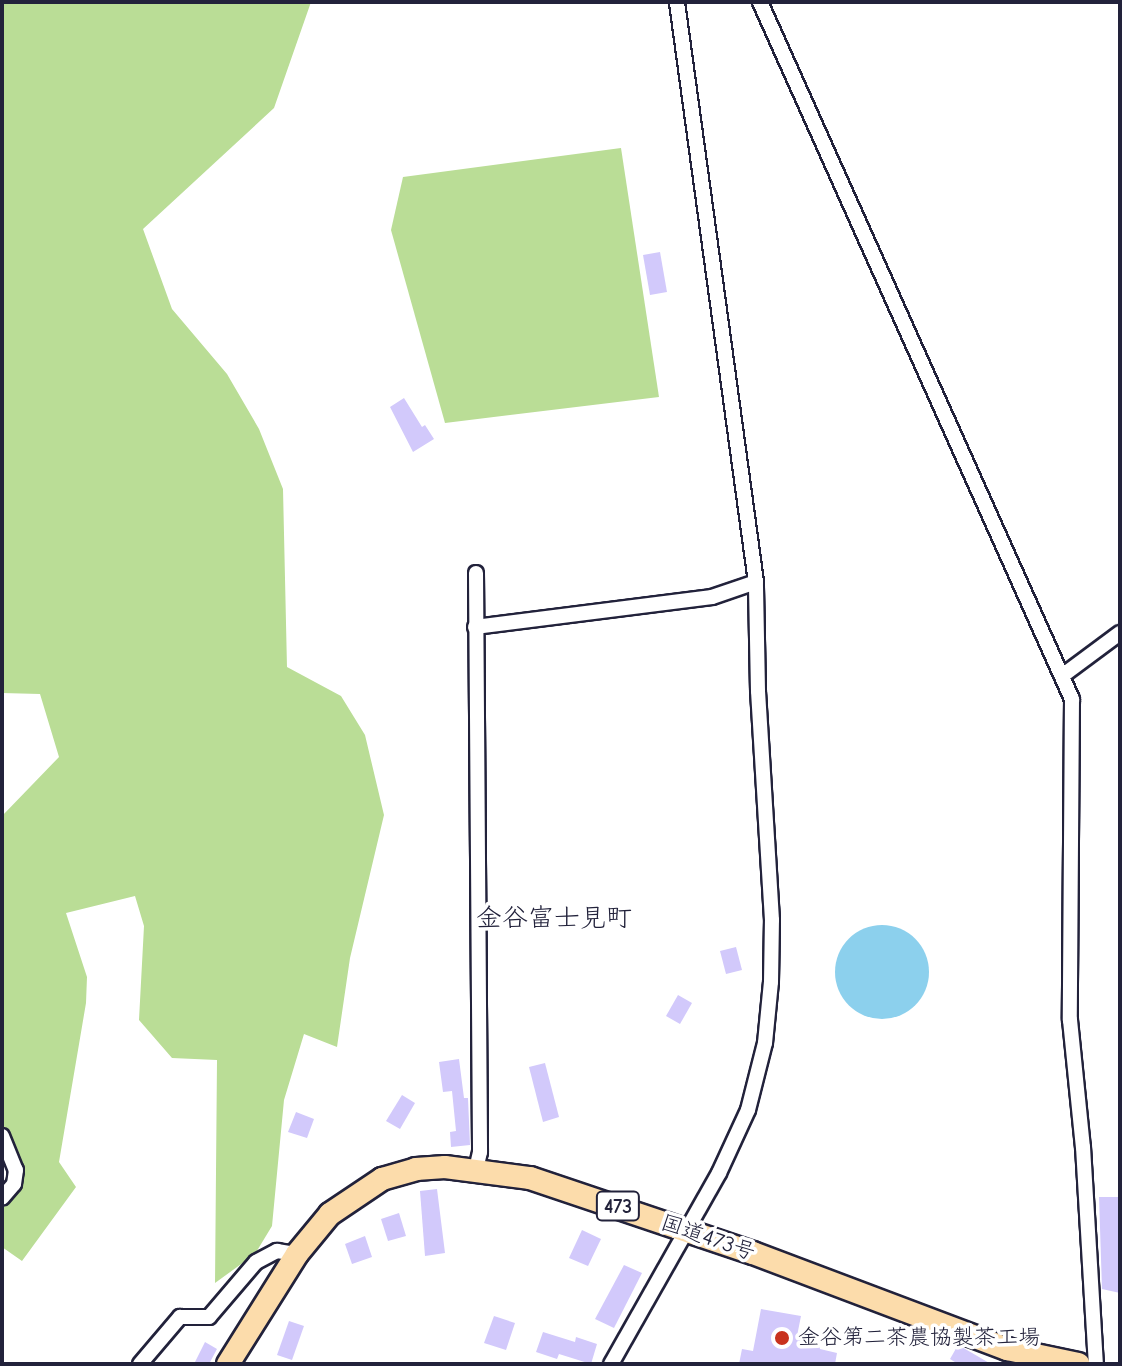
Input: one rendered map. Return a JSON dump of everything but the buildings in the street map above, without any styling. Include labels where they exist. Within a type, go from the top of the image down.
[{"type":"highway","name":"国道473号","points":[[228,1364],[243,1354],[297,1254],[330,1214],[382,1179],[416,1169],[476,1169],[530,1178],[687,1231],[1007,1349],[1078,1364]]},
{"type":"street","points":[[611,1364],[687,1231],[748,1110],[765,1043],[772,920],[758,691],[756,582],[677,2]]},
{"type":"street","points":[[760,2],[1072,699],[1070,1020],[1083,1147],[1096,1364]]},
{"type":"street","points":[[476,573],[480,1152],[476,1169]]},
{"type":"street","points":[[475,627],[712,597],[756,582]]},
{"type":"street","points":[[1062,676],[1120,633]]},
{"type":"street","points":[[2,1136],[16,1170],[14,1184],[2,1198]]},
{"type":"street","points":[[140,1364],[180,1317],[209,1317],[256,1262],[277,1251],[297,1254]]},
{"type":"green space","points":[[2,2],[311,2],[274,108],[143,229],[172,309],[227,374],[259,429],[283,489],[287,667],[341,696],[365,735],[384,815],[350,958],[337,1047],[304,1034],[284,1100],[272,1226],[255,1254],[215,1283],[217,1060],[172,1058],[139,1020],[144,926],[135,896],[66,913],[87,977],[86,1003],[59,1162],[76,1187],[22,1261],[2,1247],[2,1210],[23,1181],[2,1124],[2,816],[59,757],[40,694],[2,693]]},
{"type":"green space","points":[[621,148],[659,397],[445,423],[391,230],[403,177]]},
{"type":"water","points":[[882,925],[900,929],[915,939],[925,954],[929,972],[925,990],[915,1005],[900,1015],[882,1019],[864,1015],[849,1005],[839,990],[835,972],[839,954],[849,939],[864,929]]},
{"type":"place","name":"金谷第二茶農協製茶工場","points":[[782,1338]]},
{"type":"district","name":"金谷富士見町","points":[[554,919]]}]
